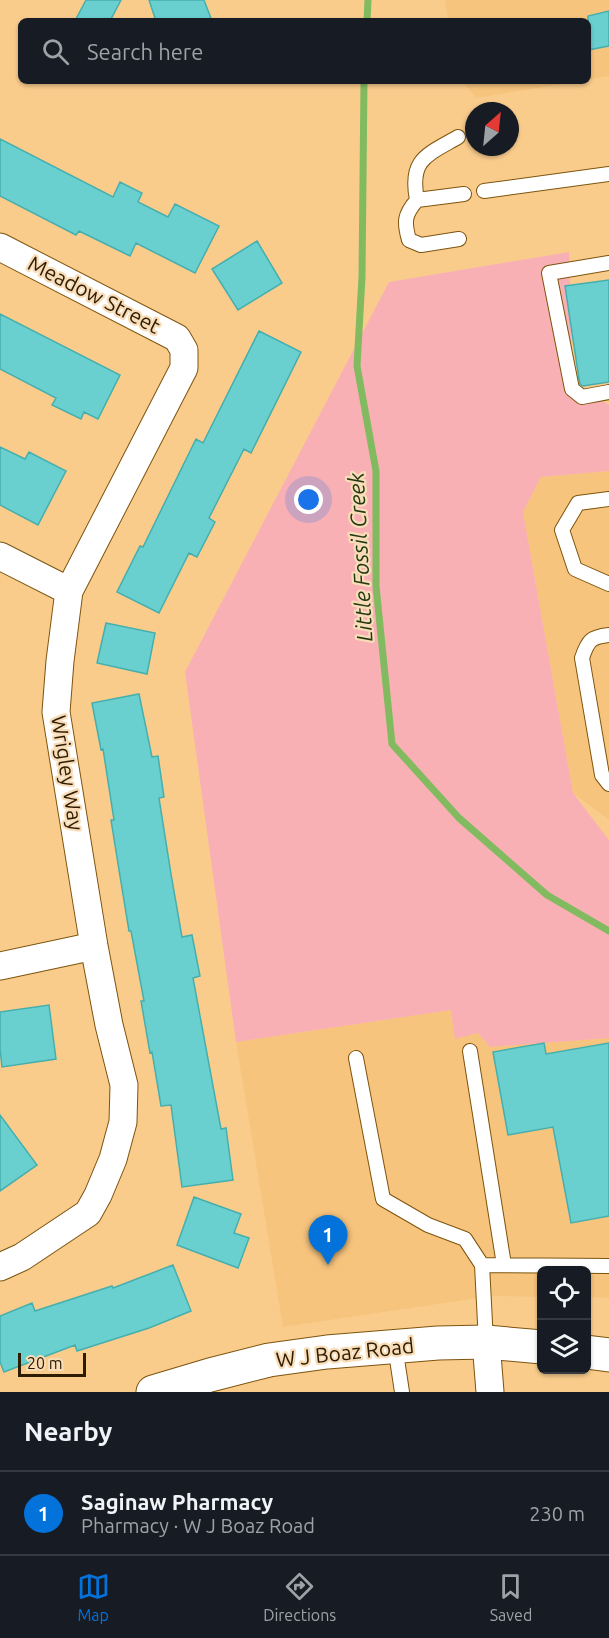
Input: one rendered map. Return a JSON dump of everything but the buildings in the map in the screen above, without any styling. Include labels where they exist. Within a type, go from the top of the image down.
[{"type":"main road","name":"W J Boaz Road","points":[[153,1392],[269,1360],[327,1352],[486,1342],[537,1347]]},
{"type":"main road","points":[[591,1353],[609,1355]]},
{"type":"street","name":"Meadow Street","points":[[0,247],[177,338],[183,350]]},
{"type":"street","name":"Wrigley Way","points":[[0,1268],[22,1257],[88,1213],[113,1159],[123,1122],[124,1085],[109,1025],[94,946],[56,712],[69,591],[184,368],[183,350]]},
{"type":"street","points":[[0,556],[69,591]]},
{"type":"street","points":[[0,966],[94,946]]},
{"type":"street","points":[[486,1342],[490,1392]]},
{"type":"lane","points":[[417,200],[414,183],[417,165],[429,153],[458,136]]},
{"type":"lane","points":[[484,191],[609,174]]},
{"type":"lane","points":[[459,239],[421,245],[410,240],[405,225],[408,210],[417,200],[464,194]]},
{"type":"lane","points":[[609,263],[549,273],[572,389],[582,396],[609,392]]},
{"type":"lane","points":[[609,499],[578,503],[562,530],[574,568],[609,584]]},
{"type":"lane","points":[[609,635],[595,637],[586,645],[582,658],[602,775],[609,784]]},
{"type":"lane","points":[[470,1051],[504,1265]]},
{"type":"lane","points":[[356,1058],[383,1199],[428,1225],[465,1239],[482,1265],[486,1342]]},
{"type":"lane","points":[[482,1265],[609,1266]]},
{"type":"lane","points":[[395,1346],[402,1392]]},
{"type":"shaded area","points":[[445,0],[609,0],[609,76],[591,79],[591,18],[448,18]]},
{"type":"shaded area","points":[[464,84],[562,84],[476,98]]},
{"type":"shaded area","points":[[569,252],[573,383],[609,405],[609,471],[541,477],[523,512],[573,793],[609,840],[609,1038],[490,1047],[478,1033],[455,1039],[451,1010],[236,1042],[185,672],[389,282]]},
{"type":"shaded area","points":[[609,471],[609,820],[573,793],[523,512],[541,477]]},
{"type":"shaded area","points":[[451,1010],[478,1033],[490,1047],[609,1038],[609,1298],[591,1297],[591,1266],[537,1266],[537,1297],[492,1296],[283,1327],[236,1042]]},
{"type":"waterway","name":"Little Fossil Creek","points":[[367,18],[368,0]]},
{"type":"waterway","name":"Little Fossil Creek","points":[[364,84],[362,277],[357,366],[376,471],[376,586],[392,744],[459,818],[547,895],[609,931]]},
{"type":"place","name":"Saginaw Pharmacy","points":[[328,1265]]}]
